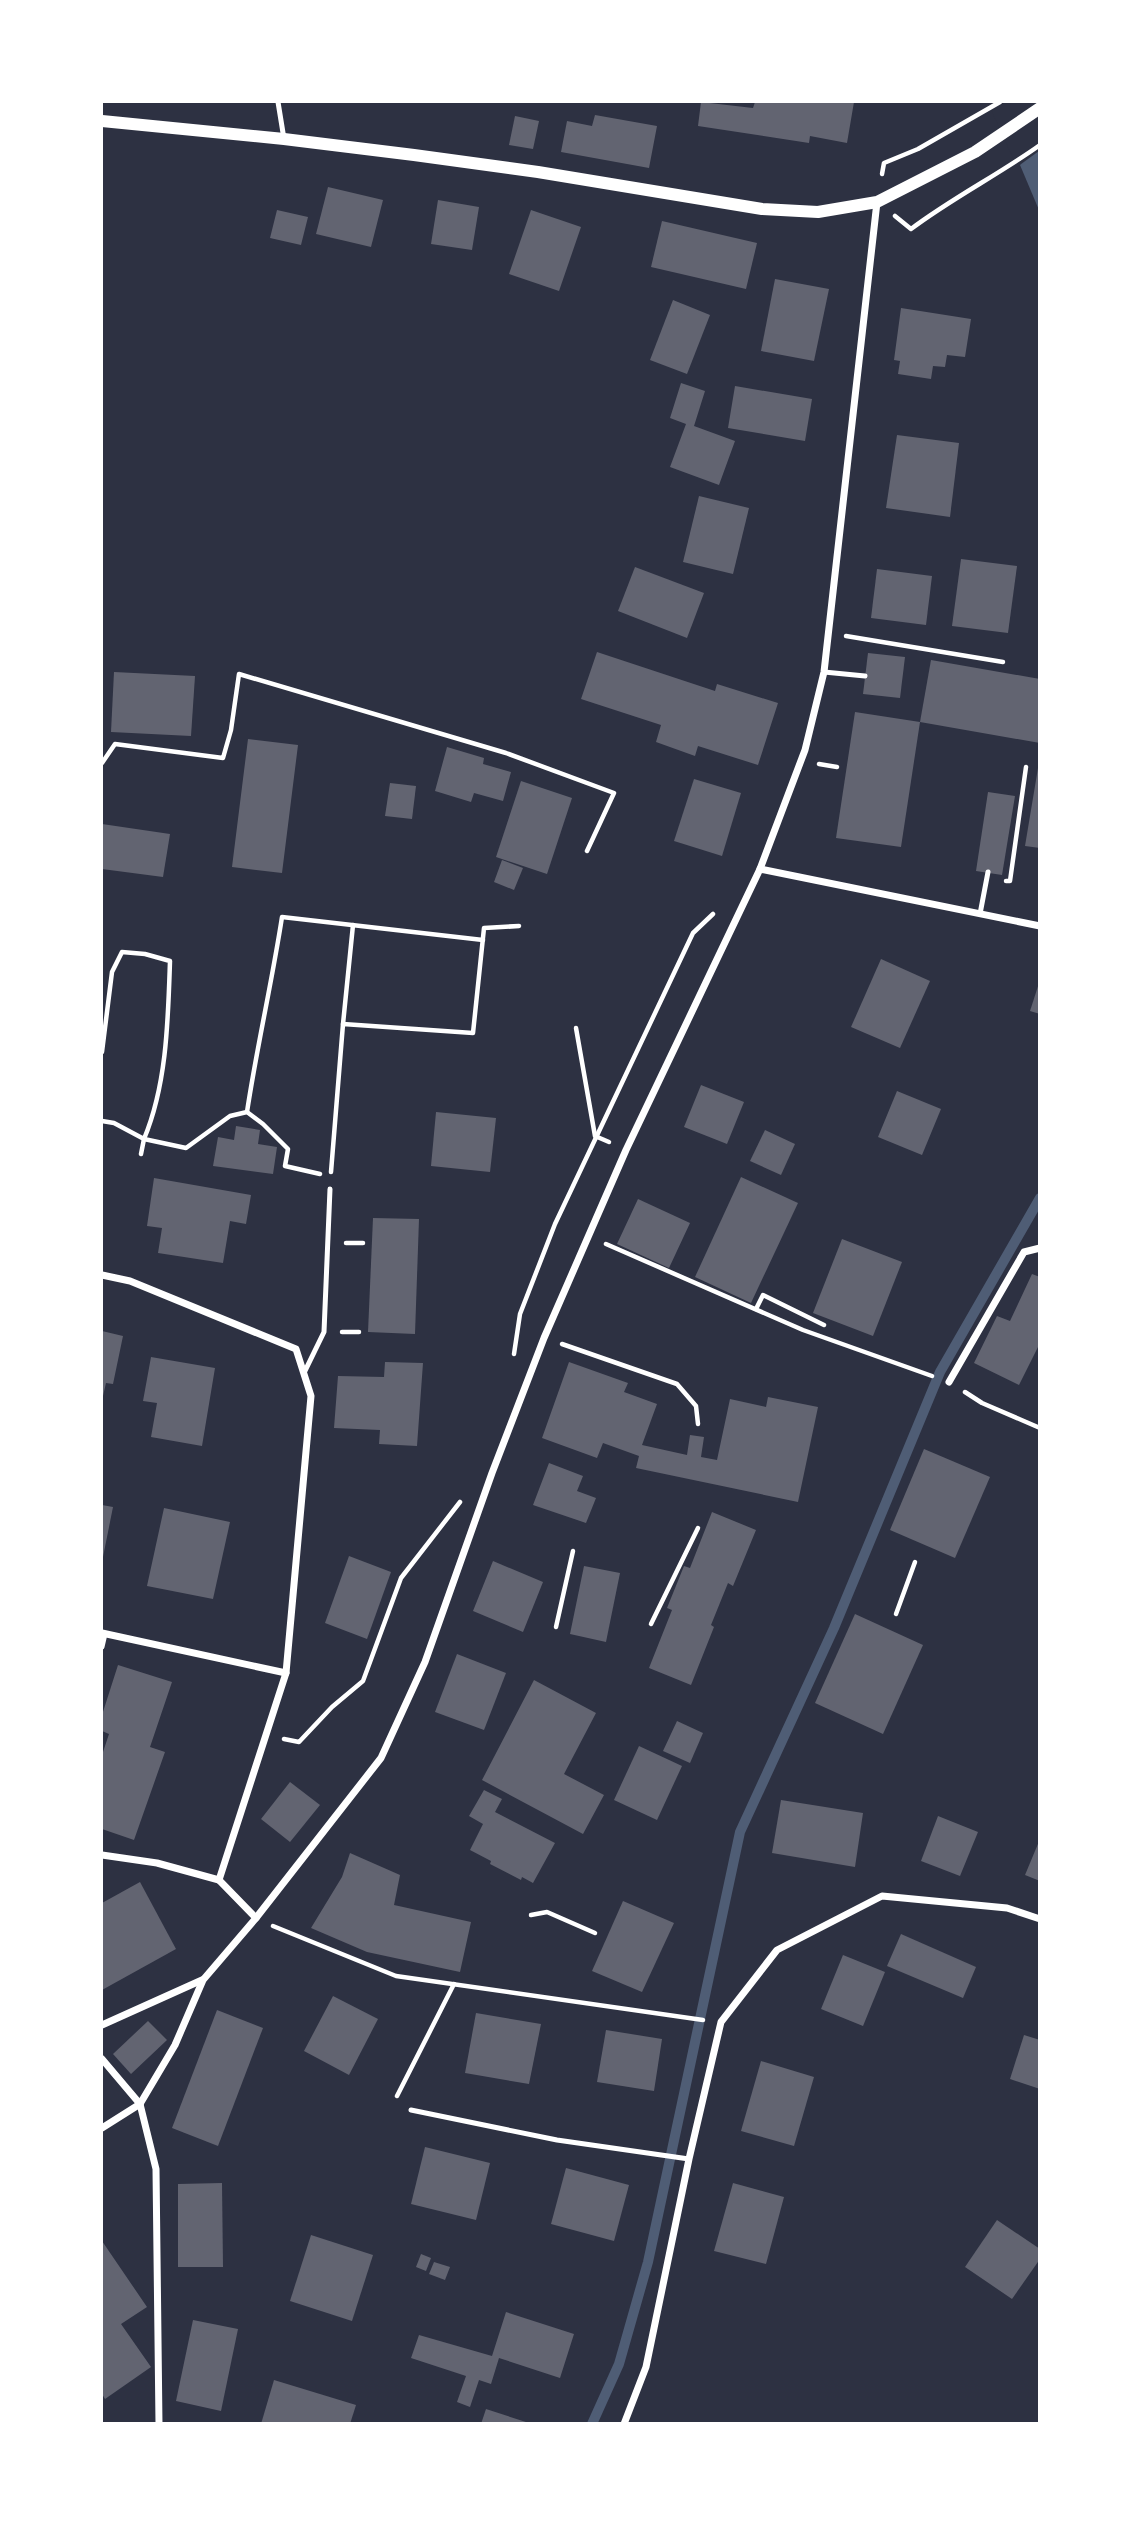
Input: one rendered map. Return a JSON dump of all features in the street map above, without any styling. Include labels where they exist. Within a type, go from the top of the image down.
[{"type":"street","points":[[102,121],[284,139],[538,172],[762,209],[818,212],[877,202],[975,152],[1040,108]]},
{"type":"street","points":[[102,2128],[140,2104],[175,2045],[202,1980],[256,1918],[381,1758],[425,1662],[544,1338],[626,1150],[760,870],[806,750],[824,672],[877,202]]},
{"type":"street","points":[[760,870],[1040,926]]},
{"type":"street","points":[[949,1382],[1024,1252],[1040,1248]]},
{"type":"street","points":[[102,1275],[130,1281],[296,1349],[311,1396],[286,1673],[219,1880]]},
{"type":"street","points":[[103,1633],[286,1673]]},
{"type":"street","points":[[102,1855],[157,1863],[219,1880],[256,1918]]},
{"type":"street","points":[[624,2424],[646,2367],[689,2159],[721,2022],[777,1950],[882,1896],[1007,1908],[1040,1919]]},
{"type":"street","points":[[102,2025],[202,1980]]},
{"type":"street","points":[[102,2059],[140,2104],[156,2169],[159,2424]]},
{"type":"lane","points":[[278,102],[284,139]]},
{"type":"lane","points":[[824,672],[865,676]]},
{"type":"lane","points":[[980,914],[988,872]]},
{"type":"lane","points":[[304,1373],[324,1332],[330,1189]]},
{"type":"lane","points":[[102,1647],[103,1633]]},
{"type":"lane","points":[[411,2110],[557,2140],[689,2159]]},
{"type":"path","points":[[960,126],[1000,102]]},
{"type":"path","points":[[877,202],[911,229],[936,210],[1040,145]]},
{"type":"path","points":[[828,633],[1003,662]]},
{"type":"path","points":[[102,763],[115,744],[223,758],[231,730],[239,674],[506,754],[614,793],[587,851]]},
{"type":"path","points":[[986,880],[1010,881],[1026,768]]},
{"type":"path","points":[[513,1357],[520,1314],[555,1224],[693,933],[713,914]]},
{"type":"path","points":[[247,1112],[257,1044],[270,991],[282,917],[484,940]]},
{"type":"path","points":[[247,1112],[288,1149],[285,1166],[331,1176],[353,925]]},
{"type":"path","points":[[343,1024],[473,1033],[484,928],[519,926]]},
{"type":"path","points":[[102,1052],[112,972],[122,951],[170,961],[167,1027],[160,1080],[153,1118],[141,1154]]},
{"type":"path","points":[[576,1028],[595,1136]]},
{"type":"path","points":[[102,1121],[114,1123],[144,1139],[187,1148],[230,1116],[247,1112]]},
{"type":"path","points":[[589,1236],[803,1330],[908,1367]]},
{"type":"path","points":[[756,1309],[763,1295],[824,1325]]},
{"type":"path","points":[[544,1338],[677,1384],[696,1406],[698,1424]]},
{"type":"path","points":[[949,1382],[982,1404],[1040,1428]]},
{"type":"path","points":[[266,1735],[299,1742],[332,1707],[363,1681],[401,1578],[459,1502],[484,1497]]},
{"type":"path","points":[[651,1624],[698,1528]]},
{"type":"path","points":[[556,1627],[573,1551]]},
{"type":"path","points":[[896,1614],[915,1562]]},
{"type":"path","points":[[531,1914],[547,1912],[595,1933]]},
{"type":"path","points":[[256,1918],[396,1976],[721,2022]]},
{"type":"path","points":[[411,2110],[393,2105],[454,1984]]},
{"type":"water","points":[[1039,124],[1039,210],[1020,165]]},
{"type":"pier","points":[[1033,102],[1040,115],[1039,151],[1017,167],[988,103]]},
{"type":"building","points":[[701,102],[753,108],[755,102],[854,102],[847,143],[810,136],[809,143],[698,126]]},
{"type":"building","points":[[595,115],[657,126],[649,168],[561,152],[567,121],[592,126]]},
{"type":"building","points":[[515,116],[539,121],[533,149],[509,145]]},
{"type":"building","points":[[328,187],[383,200],[371,247],[316,234]]},
{"type":"building","points":[[438,200],[479,207],[472,250],[431,244]]},
{"type":"building","points":[[277,210],[308,217],[301,245],[270,238]]},
{"type":"building","points":[[531,210],[581,227],[559,291],[509,274]]},
{"type":"building","points":[[662,221],[757,243],[746,289],[651,267]]},
{"type":"building","points":[[775,279],[829,289],[814,361],[761,351]]},
{"type":"building","points":[[673,300],[710,315],[687,374],[650,360]]},
{"type":"building","points":[[901,308],[971,319],[965,357],[947,355],[945,367],[933,366],[931,379],[898,374],[900,361],[894,360]]},
{"type":"building","points":[[681,383],[705,391],[694,426],[735,441],[719,485],[670,467],[686,424],[670,418]]},
{"type":"building","points":[[735,386],[812,399],[805,441],[728,428]]},
{"type":"building","points":[[897,435],[959,443],[950,517],[886,508]]},
{"type":"building","points":[[699,496],[749,508],[733,574],[683,562]]},
{"type":"building","points":[[961,559],[1017,566],[1008,633],[952,626]]},
{"type":"building","points":[[635,567],[704,593],[687,638],[618,611]]},
{"type":"building","points":[[877,569],[932,576],[926,625],[871,618]]},
{"type":"building","points":[[597,652],[715,691],[717,684],[778,703],[758,765],[698,746],[695,756],[656,742],[661,725],[581,699]]},
{"type":"building","points":[[868,653],[905,657],[900,698],[863,694]]},
{"type":"building","points":[[931,660],[1040,679],[1040,743],[920,722]]},
{"type":"building","points":[[114,672],[195,676],[191,736],[111,732]]},
{"type":"building","points":[[855,712],[920,722],[901,847],[836,838]]},
{"type":"building","points":[[248,739],[298,745],[282,873],[232,867]]},
{"type":"building","points":[[447,747],[484,758],[483,764],[511,772],[503,801],[474,793],[471,802],[435,791]]},
{"type":"building","points":[[1040,768],[1040,848],[1025,846]]},
{"type":"building","points":[[694,779],[741,793],[722,856],[674,841]]},
{"type":"building","points":[[521,781],[572,798],[547,874],[496,857]]},
{"type":"building","points":[[390,783],[416,786],[412,819],[385,816]]},
{"type":"building","points":[[988,792],[1015,796],[1002,875],[976,871]]},
{"type":"building","points":[[102,824],[170,834],[163,877],[102,869]]},
{"type":"building","points":[[502,860],[523,868],[514,890],[494,882]]},
{"type":"building","points":[[881,959],[930,981],[900,1048],[851,1027]]},
{"type":"building","points":[[1040,980],[1040,1014],[1030,1011]]},
{"type":"building","points":[[701,1085],[744,1102],[727,1144],[684,1127]]},
{"type":"building","points":[[897,1091],[941,1109],[922,1155],[878,1137]]},
{"type":"building","points":[[436,1112],[496,1118],[490,1172],[431,1166]]},
{"type":"building","points":[[236,1126],[260,1130],[258,1144],[277,1147],[273,1174],[213,1166],[218,1137],[234,1140]]},
{"type":"building","points":[[765,1130],[795,1144],[781,1175],[750,1161]]},
{"type":"building","points":[[741,1177],[798,1203],[751,1303],[695,1277]]},
{"type":"building","points":[[154,1178],[251,1195],[246,1224],[230,1221],[223,1263],[158,1253],[162,1228],[147,1226]]},
{"type":"building","points":[[638,1199],[690,1223],[669,1268],[617,1244]]},
{"type":"building","points":[[373,1218],[419,1219],[415,1334],[368,1332]]},
{"type":"building","points":[[842,1239],[902,1262],[873,1336],[813,1313]]},
{"type":"building","points":[[1032,1274],[1040,1277],[1040,1343],[1019,1385],[974,1363],[997,1316],[1010,1321]]},
{"type":"building","points":[[102,1331],[123,1336],[113,1384],[106,1383],[103,1396]]},
{"type":"building","points":[[151,1357],[215,1368],[202,1446],[151,1437],[157,1403],[143,1401]]},
{"type":"building","points":[[385,1362],[423,1363],[417,1446],[379,1444],[380,1430],[334,1428],[338,1376],[384,1377]]},
{"type":"building","points":[[569,1362],[628,1383],[624,1392],[657,1404],[642,1445],[687,1455],[690,1435],[704,1437],[701,1457],[717,1460],[730,1399],[766,1407],[768,1397],[818,1407],[798,1502],[636,1468],[639,1456],[603,1443],[597,1458],[542,1438]]},
{"type":"building","points":[[924,1449],[990,1477],[955,1558],[890,1530]]},
{"type":"building","points":[[549,1463],[583,1476],[577,1491],[596,1498],[586,1523],[533,1505]]},
{"type":"building","points":[[102,1505],[113,1507],[103,1557],[102,1557]]},
{"type":"building","points":[[164,1508],[230,1522],[213,1599],[147,1586]]},
{"type":"building","points":[[712,1512],[756,1530],[733,1586],[728,1583],[691,1685],[649,1668],[672,1610],[667,1608],[684,1566],[690,1568]]},
{"type":"building","points":[[349,1556],[391,1572],[367,1639],[325,1623]]},
{"type":"building","points":[[493,1561],[543,1582],[523,1632],[473,1611]]},
{"type":"building","points":[[584,1566],[620,1573],[606,1642],[570,1634]]},
{"type":"building","points":[[855,1614],[923,1645],[883,1734],[815,1703]]},
{"type":"building","points":[[457,1654],[506,1673],[484,1730],[435,1712]]},
{"type":"building","points":[[118,1665],[172,1682],[150,1747],[165,1752],[134,1840],[102,1829],[102,1755],[109,1734],[102,1731],[102,1715]]},
{"type":"building","points":[[534,1680],[596,1713],[564,1774],[604,1795],[583,1834],[482,1780]]},
{"type":"building","points":[[677,1721],[703,1733],[690,1763],[663,1751]]},
{"type":"building","points":[[639,1746],[682,1766],[657,1820],[614,1800]]},
{"type":"building","points":[[290,1782],[320,1805],[290,1842],[261,1819]]},
{"type":"building","points":[[484,1790],[502,1799],[495,1812],[555,1843],[533,1883],[522,1877],[521,1880],[490,1864],[491,1861],[470,1850],[483,1824],[469,1816]]},
{"type":"building","points":[[781,1800],[863,1813],[855,1867],[772,1853]]},
{"type":"building","points":[[938,1816],[978,1832],[960,1876],[921,1861]]},
{"type":"building","points":[[1040,1839],[1040,1881],[1025,1875]]},
{"type":"building","points":[[350,1853],[400,1875],[394,1905],[471,1922],[460,1972],[367,1952],[311,1928],[342,1877]]},
{"type":"building","points":[[140,1882],[176,1949],[102,1990],[102,1903]]},
{"type":"building","points":[[623,1901],[674,1923],[642,1992],[592,1971]]},
{"type":"building","points":[[901,1934],[976,1967],[963,1998],[887,1966]]},
{"type":"building","points":[[843,1955],[885,1972],[863,2026],[821,2009]]},
{"type":"building","points":[[333,1996],[378,2019],[349,2075],[304,2051]]},
{"type":"building","points":[[217,2010],[263,2028],[218,2146],[172,2128]]},
{"type":"building","points":[[476,2013],[541,2024],[529,2084],[465,2073]]},
{"type":"building","points":[[148,2021],[167,2040],[131,2074],[113,2054]]},
{"type":"building","points":[[606,2030],[662,2039],[654,2091],[597,2082]]},
{"type":"building","points":[[1024,2035],[1040,2040],[1040,2089],[1010,2079]]},
{"type":"building","points":[[761,2061],[814,2077],[794,2146],[741,2131]]},
{"type":"building","points":[[425,2147],[490,2163],[476,2220],[411,2204]]},
{"type":"building","points":[[566,2168],[629,2185],[614,2241],[551,2224]]},
{"type":"building","points":[[222,2183],[223,2267],[178,2267],[178,2184]]},
{"type":"building","points":[[733,2183],[784,2197],[766,2264],[714,2251]]},
{"type":"building","points":[[997,2220],[1040,2249],[1040,2259],[1012,2299],[965,2267]]},
{"type":"building","points":[[311,2235],[373,2255],[352,2321],[290,2301]]},
{"type":"building","points":[[102,2241],[147,2307],[121,2324],[151,2367],[105,2399],[102,2394]]},
{"type":"building","points":[[421,2254],[431,2258],[426,2271],[416,2267]]},
{"type":"building","points":[[434,2262],[450,2267],[445,2280],[429,2274]]},
{"type":"building","points":[[506,2312],[574,2334],[560,2378],[499,2358],[491,2384],[479,2380],[470,2407],[457,2402],[466,2376],[411,2358],[419,2335],[492,2356]]},
{"type":"building","points":[[193,2320],[238,2329],[221,2411],[176,2401]]},
{"type":"building","points":[[274,2380],[356,2405],[350,2424],[261,2424]]},
{"type":"building","points":[[486,2409],[529,2423],[529,2424],[481,2424]]},
{"type":"waterway","points":[[592,2424],[619,2364],[648,2262],[740,1832],[834,1628],[940,1372],[1040,1198]]}]
